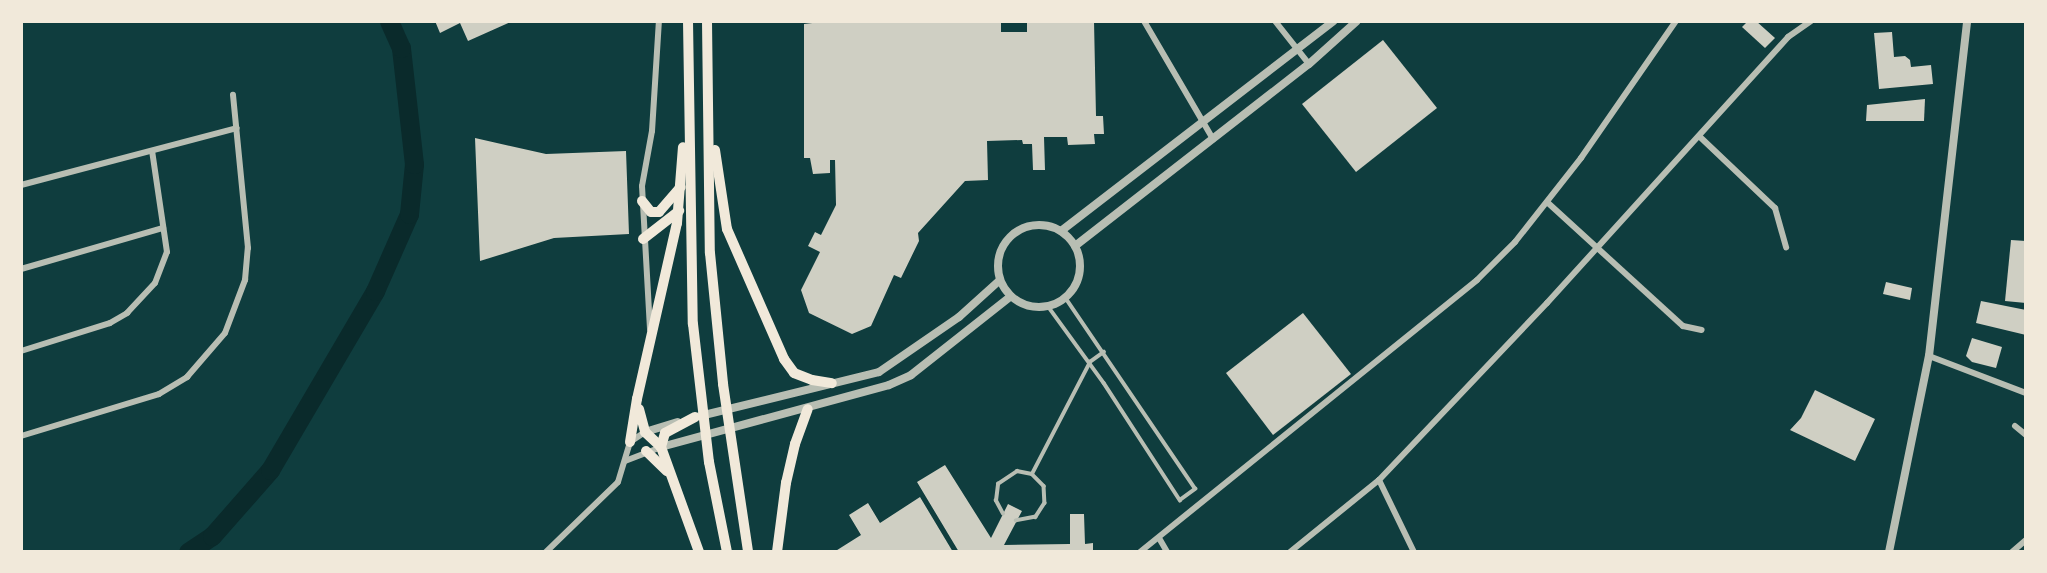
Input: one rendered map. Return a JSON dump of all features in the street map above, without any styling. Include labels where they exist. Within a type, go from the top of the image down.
[{"type":"highway","points":[[688,21],[693,324],[698,388],[709,462],[727,552]]},
{"type":"highway","points":[[707,21],[710,253],[723,384],[748,552]]},
{"type":"highway","points":[[630,442],[679,211],[688,49]]},
{"type":"highway","points":[[708,98],[727,229],[752,287],[784,359],[794,373],[812,380],[832,383]]},
{"type":"highway","points":[[642,201],[651,212],[659,212],[681,187]]},
{"type":"highway","points":[[643,239],[679,211]]},
{"type":"highway","points":[[637,399],[645,432],[661,447],[699,552]]},
{"type":"highway","points":[[777,552],[794,444],[808,409]]},
{"type":"highway","points":[[661,447],[665,433],[695,417]]},
{"type":"highway","points":[[646,451],[671,476]]},
{"type":"street","points":[[651,341],[642,201],[652,131],[659,21]]},
{"type":"street","points":[[1144,21],[1213,139]]},
{"type":"street","points":[[1275,21],[1310,64]]},
{"type":"street","points":[[1061,231],[1334,21]]},
{"type":"street","points":[[1075,246],[1310,64],[1357,21]]},
{"type":"street","points":[[1140,552],[1264,449],[1399,345],[1477,280],[1515,242],[1581,158],[1676,21]]},
{"type":"street","points":[[1290,552],[1379,480],[1788,37],[1811,21]]},
{"type":"street","points":[[1889,552],[1929,356],[1967,21]]},
{"type":"street","points":[[21,436],[159,394],[187,377],[225,333],[246,280],[248,248],[233,95]]},
{"type":"street","points":[[21,185],[237,128]]},
{"type":"street","points":[[1699,136],[1775,208],[1786,247]]},
{"type":"street","points":[[21,351],[110,323],[127,313],[155,284],[167,252],[152,151]]},
{"type":"street","points":[[1547,202],[1683,326],[1702,330]]},
{"type":"street","points":[[1037,225],[1061,231],[1075,246],[1080,268],[1078,279],[1065,298],[1048,306],[1022,303],[1011,296],[1000,280],[998,258],[1002,248],[1015,232],[1037,225]]},
{"type":"street","points":[[21,269],[163,228]]},
{"type":"street","points":[[546,552],[618,482],[630,442],[645,432],[832,383],[860,379],[902,359],[959,317],[1000,280]]},
{"type":"street","points":[[625,461],[646,451],[889,385],[911,374],[1011,296]]},
{"type":"street","points":[[1929,356],[2026,393]]},
{"type":"street","points":[[2015,426],[2026,435]]},
{"type":"street","points":[[1379,480],[1413,552]]},
{"type":"street","points":[[1159,538],[1167,552]]},
{"type":"street","points":[[2012,552],[2026,540]]},
{"type":"lane","points":[[1048,306],[1090,362],[1180,500],[1195,489],[1065,298]]},
{"type":"lane","points":[[1032,474],[1090,362],[1104,352]]},
{"type":"lane","points":[[1003,514],[996,500],[998,484],[1017,471],[1032,474],[1044,486],[1045,503],[1036,517],[1016,521]]},
{"type":"building","points":[[435,21],[513,21],[468,41],[460,23],[440,33]]},
{"type":"building","points":[[829,21],[1001,21],[1001,32],[1027,32],[1027,21],[1094,21],[1096,116],[1103,116],[1104,134],[1094,134],[1095,144],[1068,145],[1067,137],[1044,137],[1045,170],[1033,170],[1032,144],[1023,144],[1022,140],[987,141],[988,180],[965,181],[918,233],[919,241],[901,278],[894,275],[871,326],[852,334],[809,313],[801,290],[820,252],[808,246],[815,232],[821,235],[836,205],[835,160],[830,160],[830,173],[813,174],[810,158],[804,158],[804,24]]},
{"type":"building","points":[[1748,21],[1756,21],[1775,38],[1765,48],[1742,27]]},
{"type":"building","points":[[1892,32],[1894,57],[1905,56],[1910,60],[1911,67],[1931,65],[1933,84],[1879,89],[1874,33]]},
{"type":"building","points":[[1383,40],[1437,108],[1356,172],[1302,104]]},
{"type":"building","points":[[1925,99],[1924,121],[1866,121],[1867,105]]},
{"type":"building","points":[[475,138],[546,154],[626,151],[629,234],[554,238],[480,261]]},
{"type":"building","points":[[2011,240],[2026,241],[2026,303],[2005,301]]},
{"type":"building","points":[[1886,282],[1912,288],[1910,300],[1883,294]]},
{"type":"building","points":[[1981,301],[2026,310],[2026,335],[1976,323]]},
{"type":"building","points":[[1303,313],[1351,374],[1273,435],[1226,373]]},
{"type":"building","points":[[1972,338],[2002,347],[1996,368],[1972,362],[1966,356]]},
{"type":"building","points":[[1815,390],[1875,419],[1855,461],[1790,430],[1801,418]]},
{"type":"building","points":[[945,465],[991,538],[1008,504],[1022,511],[1004,545],[1070,544],[1070,514],[1084,514],[1085,544],[1093,543],[1093,552],[959,552],[917,482]]},
{"type":"building","points":[[920,497],[953,552],[834,552],[861,535],[849,515],[868,503],[880,523]]},
{"type":"waterway","points":[[188,552],[212,536],[270,470],[375,291],[409,214],[414,164],[401,48],[389,21]]}]
